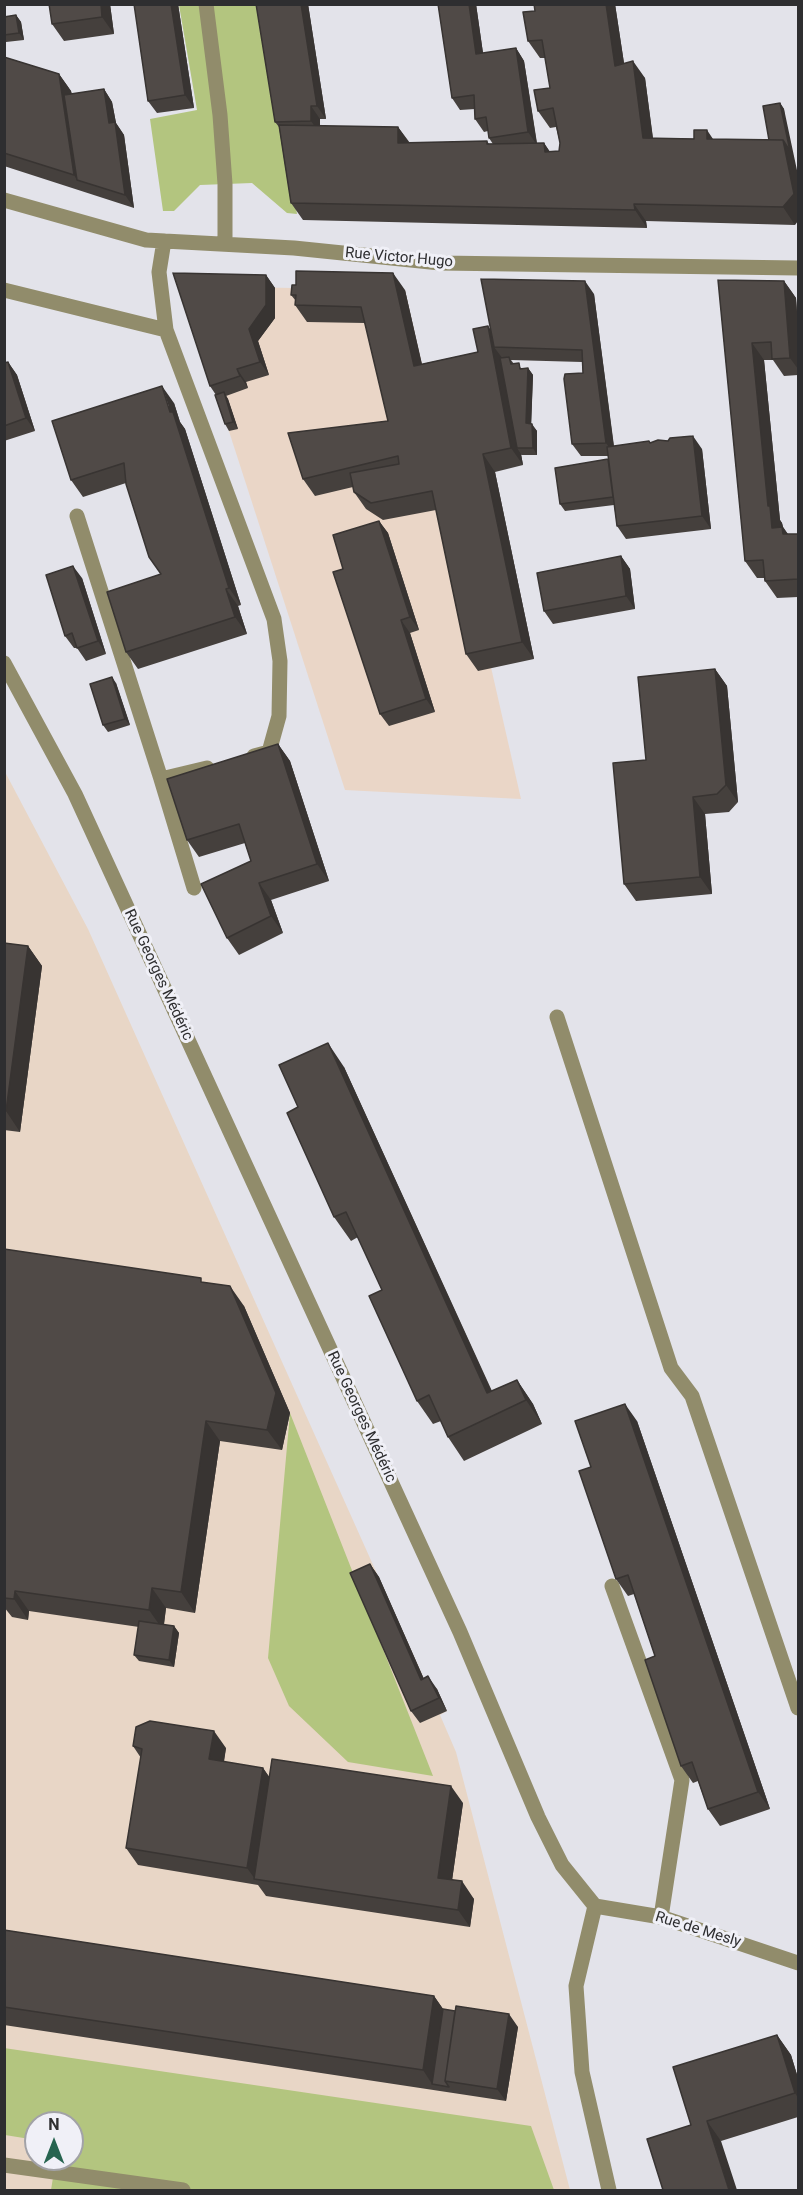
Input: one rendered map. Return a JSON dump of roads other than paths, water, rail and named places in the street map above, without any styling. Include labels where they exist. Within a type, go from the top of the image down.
[{"type":"street","points":[[206,4],[220,115],[225,184],[225,244]]},
{"type":"street","name":"Rue Victor Hugo","points":[[4,200],[146,240],[294,248],[440,263],[798,268]]},
{"type":"street","points":[[161,780],[269,752],[279,716],[280,661],[274,619],[166,330],[159,272],[164,241]]},
{"type":"street","points":[[4,290],[166,330]]},
{"type":"street","points":[[77,516],[194,888]]},
{"type":"street","name":"Rue Georges Médéric","points":[[4,663],[80,805],[460,1632],[537,1817],[562,1865],[595,1906]]},
{"type":"street","points":[[557,1017],[671,1368],[692,1396],[798,1708]]},
{"type":"street","points":[[612,1586],[682,1780],[661,1917]]},
{"type":"street","points":[[595,1906],[576,1986],[582,2072],[609,2190]]},
{"type":"street","name":"Rue de Mesly","points":[[595,1906],[661,1917],[798,1963]]},
{"type":"street","points":[[4,2165],[150,2188],[183,2190]]}]
